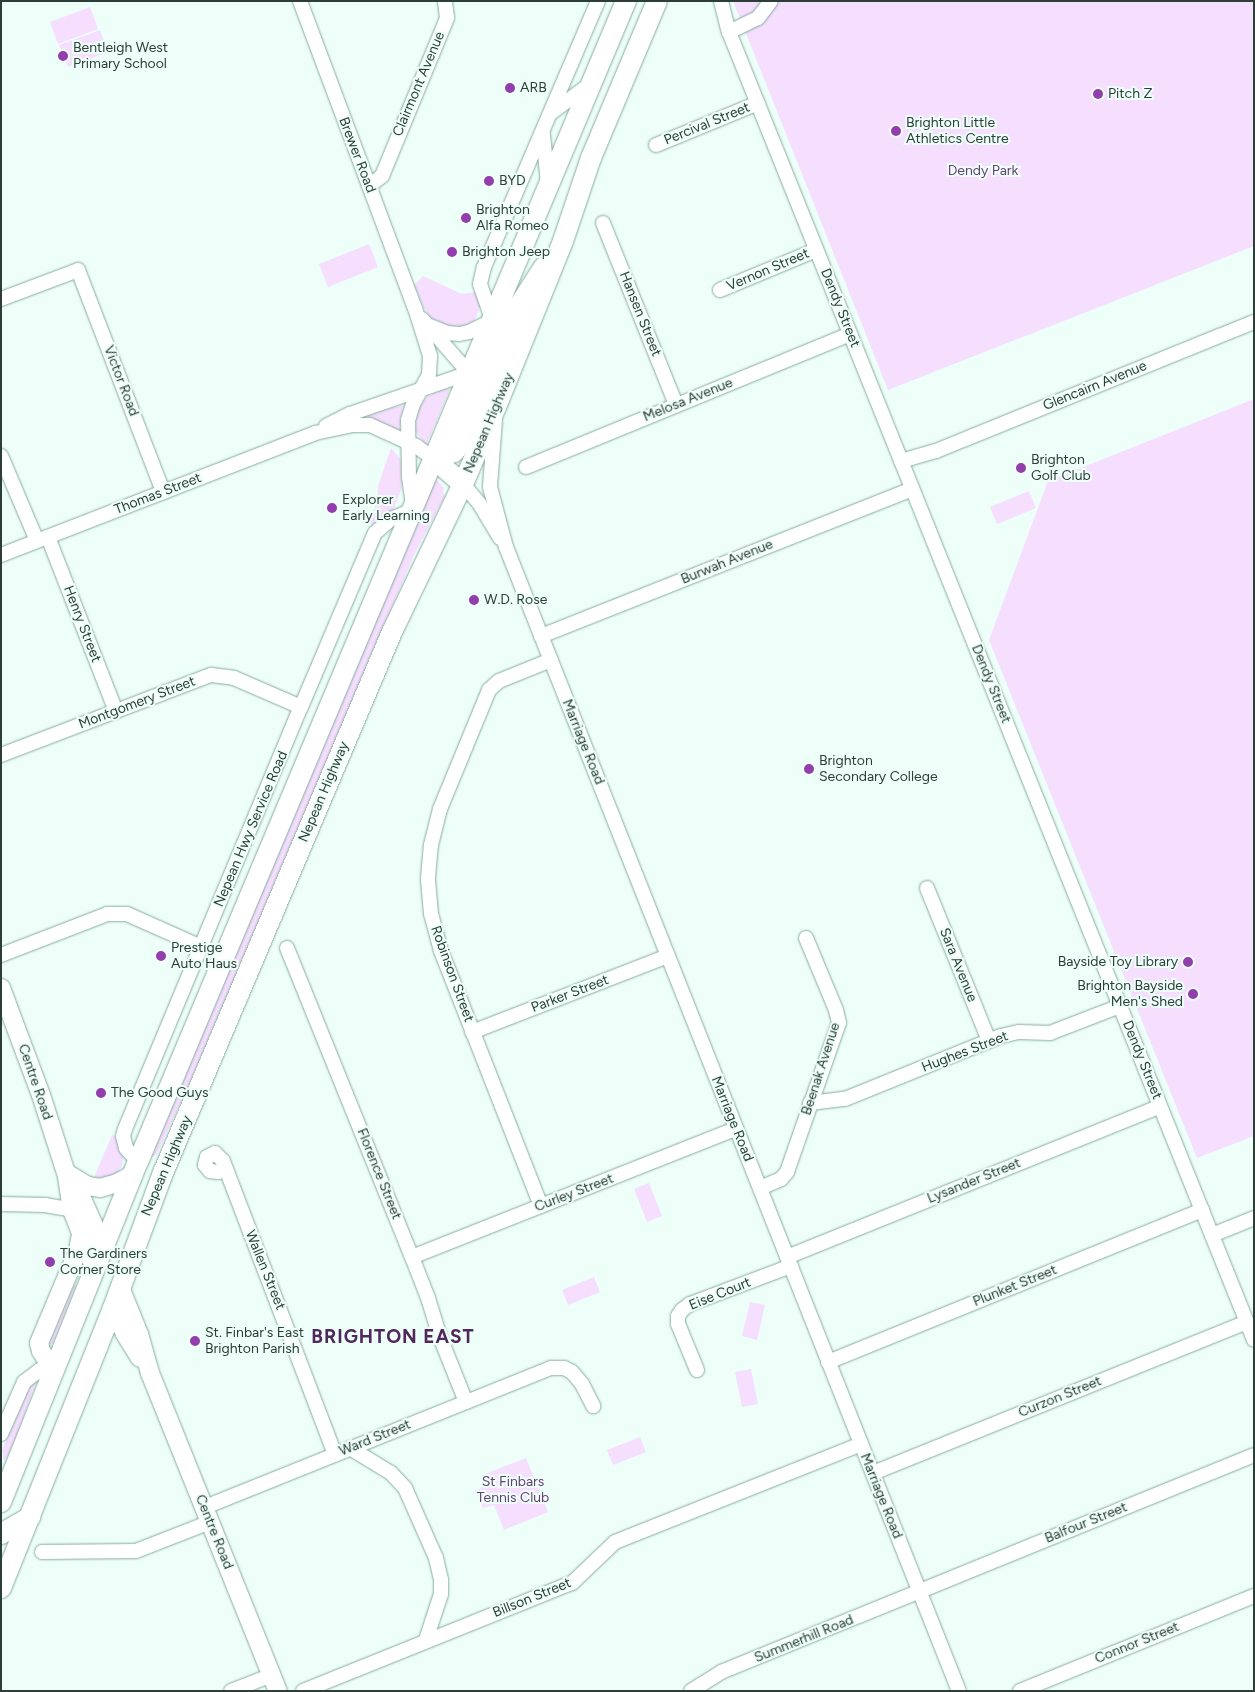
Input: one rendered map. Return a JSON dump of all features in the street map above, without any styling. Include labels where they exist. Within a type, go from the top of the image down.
[{"type":"highway","points":[[622,9],[636,14],[653,10]]},
{"type":"highway","name":"Nepean Highway","points":[[4,1485],[54,1372],[136,1168],[469,373],[498,322],[548,186],[622,9]]},
{"type":"highway","name":"Nepean Highway","points":[[1,1588],[113,1308],[163,1173],[392,632],[465,479],[497,406],[561,245],[591,158],[653,10]]},
{"type":"highway","points":[[434,459],[454,452],[458,448],[483,389],[498,322],[524,296],[561,245]]},
{"type":"highway","points":[[469,373],[497,406]]},
{"type":"highway","points":[[434,459],[465,479]]},
{"type":"highway","points":[[136,1168],[163,1173]]},
{"type":"highway","name":"Centre Road","points":[[104,1248],[120,1287]]},
{"type":"highway","name":"Centre Road","points":[[95,1269],[113,1308]]},
{"type":"highway","points":[[1,1534],[30,1517]]},
{"type":"main road","name":"Centre Road","points":[[2,992],[42,1095],[66,1173],[72,1210],[95,1269]]},
{"type":"main road","points":[[66,1173],[88,1186],[98,1188],[113,1185],[136,1168]]},
{"type":"main road","name":"Centre Road","points":[[66,1173],[84,1201],[104,1248]]},
{"type":"main road","points":[[54,1372],[40,1351],[39,1343],[78,1250],[81,1234]]},
{"type":"main road","name":"Centre Road","points":[[120,1287],[139,1334],[150,1373],[275,1683]]},
{"type":"main road","name":"Centre Road","points":[[113,1308],[128,1338],[150,1373]]},
{"type":"street","name":"Brewer Road","points":[[300,1],[415,308],[431,361],[429,375],[409,414],[409,478],[412,509]]},
{"type":"street","name":"Clairmont Avenue","points":[[367,181],[384,167],[447,18],[445,1]]},
{"type":"street","points":[[427,325],[445,333],[456,334],[469,332],[498,322],[480,284],[481,278],[598,1]]},
{"type":"street","name":"Dendy Street","points":[[712,1],[728,30],[758,103],[1254,1340]]},
{"type":"street","name":"Dendy Street","points":[[720,1],[728,30]]},
{"type":"street","points":[[728,30],[758,18],[771,1]]},
{"type":"street","points":[[548,186],[542,144],[546,123],[561,104],[591,83]]},
{"type":"street","name":"Percival Street","points":[[656,145],[758,103]]},
{"type":"street","name":"Hansen Street","points":[[603,223],[676,405]]},
{"type":"street","name":"Vernon Street","points":[[720,290],[816,250]]},
{"type":"street","name":"Victor Road","points":[[1,299],[78,270],[164,492]]},
{"type":"street","name":"Brewer Road","points":[[415,308],[427,325],[469,373]]},
{"type":"street","name":"Glencairn Avenue","points":[[903,464],[1254,322]]},
{"type":"street","name":"Melosa Avenue","points":[[526,467],[850,334]]},
{"type":"street","name":"Thomas Street","points":[[1,555],[315,433],[350,414],[469,373]]},
{"type":"street","name":"Marriage Road","points":[[497,406],[490,482],[506,547],[959,1691]]},
{"type":"street","name":"Thomas Street","points":[[315,433],[365,424],[408,442],[434,459]]},
{"type":"street","name":"Henry Street","points":[[1,456],[42,539],[116,711]]},
{"type":"street","points":[[465,479],[486,486],[494,502]]},
{"type":"street","name":"Marriage Road","points":[[465,479],[506,547]]},
{"type":"street","name":"Burwah Avenue","points":[[541,636],[912,489]]},
{"type":"street","name":"Nepean Hwy Service Road","points":[[136,1168],[124,1143],[125,1129],[301,707],[374,535],[388,521],[412,509]]},
{"type":"street","name":"Robinson Street","points":[[541,1206],[441,952],[431,914],[428,878],[435,826],[445,794],[491,687],[499,681],[551,660]]},
{"type":"street","name":"Montgomery Street","points":[[1,755],[211,675],[234,678],[301,707]]},
{"type":"street","name":"Sara Avenue","points":[[927,888],[989,1041]]},
{"type":"street","points":[[1,955],[100,916],[118,913],[126,914],[201,947]]},
{"type":"street","name":"Beenak Avenue","points":[[760,1188],[781,1179],[787,1172],[839,1023],[836,1010],[806,938]]},
{"type":"street","name":"Florence Street","points":[[287,948],[293,958],[412,1257],[428,1298],[440,1337],[466,1402]]},
{"type":"street","name":"Parker Street","points":[[472,1032],[668,956]]},
{"type":"street","name":"Hughes Street","points":[[810,1103],[832,1102],[845,1099],[989,1041],[1019,1032],[1050,1033],[1120,1006]]},
{"type":"street","name":"Lysander Street","points":[[789,1261],[1160,1106]]},
{"type":"street","name":"Curley Street","points":[[412,1257],[736,1129]]},
{"type":"street","name":"Wallen Street","points":[[226,1170],[295,1345],[310,1392],[335,1454]]},
{"type":"street","points":[[45,1204],[62,1192],[66,1173]]},
{"type":"street","points":[[1,1204],[45,1204],[72,1210]]},
{"type":"street","name":"Plunket Street","points":[[828,1362],[1202,1210]]},
{"type":"street","points":[[1212,1235],[1254,1218]]},
{"type":"street","name":"Eise Court","points":[[697,1370],[678,1324],[678,1316],[682,1310],[690,1304],[789,1261]]},
{"type":"street","name":"Curzon Street","points":[[873,1473],[1246,1322]]},
{"type":"street","name":"Ward Street","points":[[42,1552],[136,1551],[207,1514],[335,1454],[545,1370],[558,1368],[572,1372],[582,1384],[593,1406]]},
{"type":"street","points":[[1,1434],[24,1381],[41,1369],[54,1372]]},
{"type":"street","name":"Billson Street","points":[[303,1691],[575,1581],[615,1542],[861,1444]]},
{"type":"street","points":[[350,1448],[391,1473],[405,1488],[436,1558],[441,1580],[441,1594],[426,1640]]},
{"type":"street","name":"Balfour Street","points":[[919,1591],[1254,1455]]},
{"type":"street","name":"Summerhill Road","points":[[694,1690],[721,1672],[919,1591]]},
{"type":"street","name":"Connor Street","points":[[1020,1691],[1254,1596]]},
{"type":"street","points":[[231,1691],[275,1683]]},
{"type":"green space","name":"Dendy Park","points":[[733,1],[1254,1],[1254,246],[888,390]]},
{"type":"green space","points":[[90,7],[98,29],[58,44],[50,22]]},
{"type":"green space","points":[[100,30],[108,52],[68,67],[59,45]]},
{"type":"green space","points":[[369,244],[378,267],[328,287],[319,264]]},
{"type":"green space","points":[[423,276],[462,294],[476,292],[480,306],[474,323],[459,329],[439,324],[430,317],[414,285]]},
{"type":"green space","points":[[450,389],[425,444],[415,431],[417,410],[427,397],[440,390]]},
{"type":"green space","points":[[1254,399],[1254,1136],[1197,1158],[989,640],[1048,481]]},
{"type":"green space","points":[[403,405],[400,431],[368,419],[368,415]]},
{"type":"green space","points":[[391,448],[402,461],[402,488],[392,513],[372,525],[369,522],[377,502],[378,486]]},
{"type":"green space","points":[[436,479],[444,488],[443,493],[445,496],[415,553],[194,1073],[157,1154],[151,1158],[371,629]]},
{"type":"green space","points":[[1029,491],[1036,508],[997,524],[990,507]]},
{"type":"green space","points":[[112,1135],[118,1137],[124,1155],[122,1165],[117,1175],[92,1182]]},
{"type":"green space","points":[[649,1183],[662,1216],[647,1222],[634,1189]]},
{"type":"green space","points":[[594,1277],[600,1292],[568,1305],[562,1290]]},
{"type":"green space","points":[[71,1282],[76,1286],[53,1343],[48,1345],[52,1328]]},
{"type":"green space","points":[[750,1302],[765,1305],[757,1340],[742,1336]]},
{"type":"green space","points":[[751,1369],[758,1404],[742,1407],[735,1372]]},
{"type":"green space","points":[[39,1374],[12,1449],[4,1461],[2,1450],[27,1390]]},
{"type":"green space","points":[[640,1437],[646,1452],[613,1465],[607,1450]]},
{"type":"green space","name":"St Finbars Tennis Club","points":[[526,1458],[548,1512],[504,1530],[494,1505],[483,1508],[476,1490],[486,1486],[482,1475]]},
{"type":"place","name":"Bentleigh West Primary School","points":[[63,56]]},
{"type":"place","name":"ARB","points":[[510,88]]},
{"type":"place","name":"Pitch Z","points":[[1098,94]]},
{"type":"place","name":"Brighton Little Athletics Centre","points":[[896,131]]},
{"type":"place","name":"BYD","points":[[489,181]]},
{"type":"place","name":"Brighton Alfa Romeo","points":[[466,218]]},
{"type":"place","name":"Brighton Jeep","points":[[452,252]]},
{"type":"place","name":"Brighton Golf Club","points":[[1021,468]]},
{"type":"place","name":"Explorer Early Learning","points":[[332,508]]},
{"type":"place","name":"W.D. Rose","points":[[474,600]]},
{"type":"place","name":"Brighton Secondary College","points":[[809,769]]},
{"type":"place","name":"Prestige Auto Haus","points":[[161,956]]},
{"type":"place","name":"Bayside Toy Library","points":[[1188,962]]},
{"type":"place","name":"Brighton Bayside Men's Shed","points":[[1193,994]]},
{"type":"place","name":"The Good Guys","points":[[101,1093]]},
{"type":"place","name":"The Gardiners Corner Store","points":[[50,1262]]},
{"type":"place","name":"St. Finbar's East Brighton Parish","points":[[195,1341]]},
{"type":"district","name":"BRIGHTON EAST","points":[[393,1337]]}]
